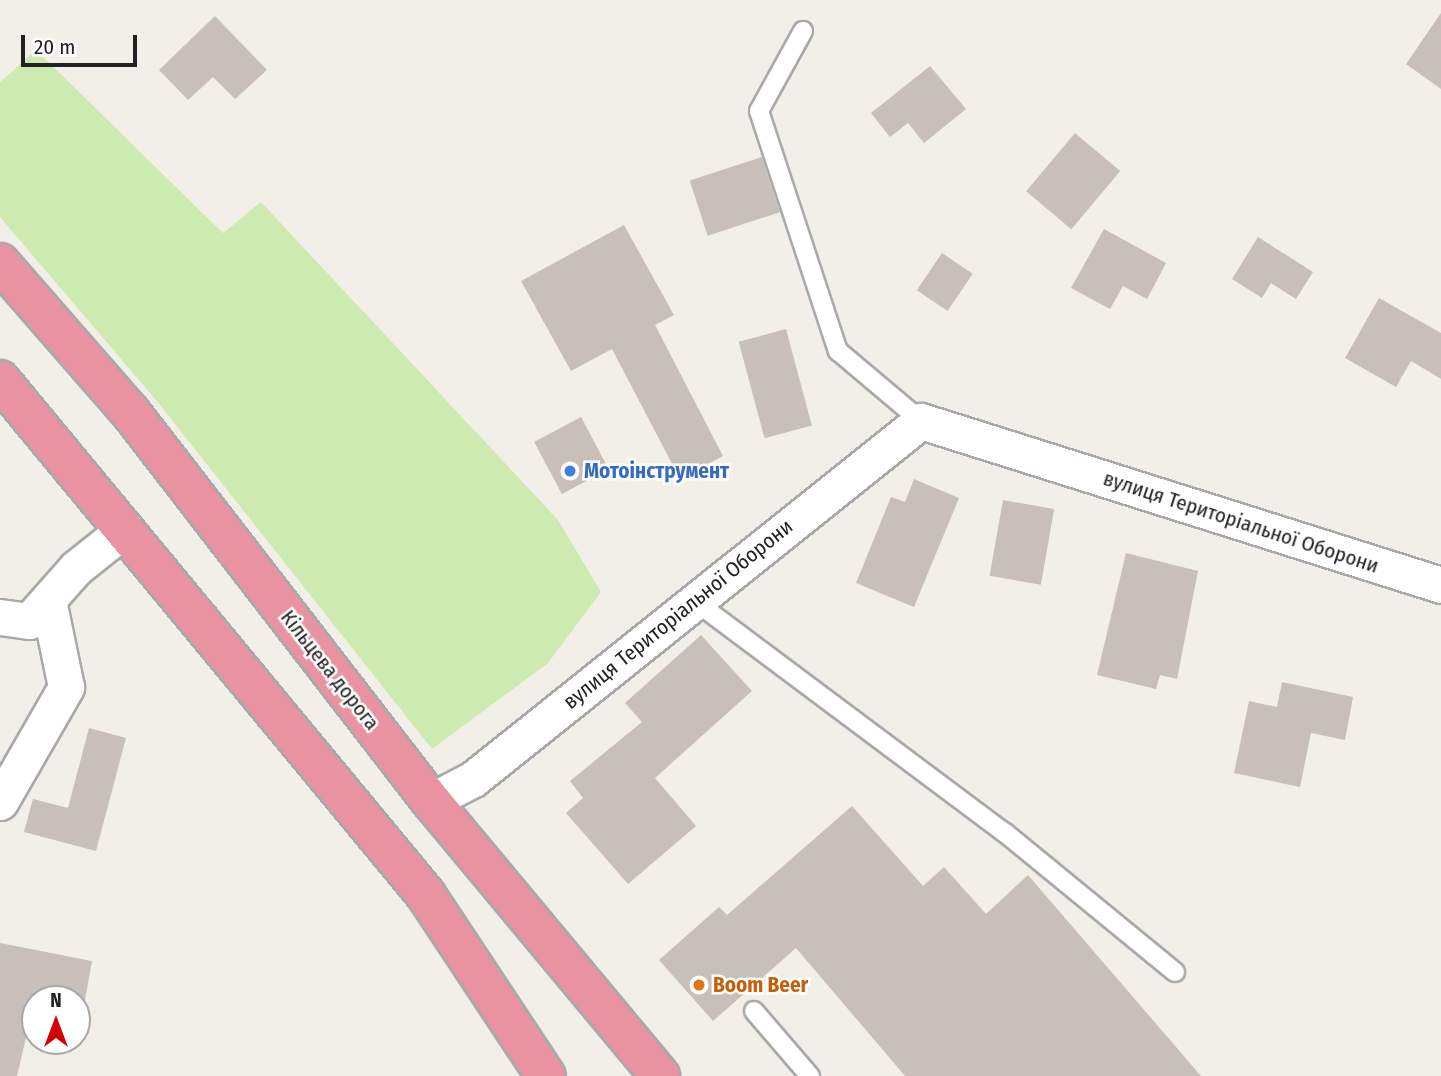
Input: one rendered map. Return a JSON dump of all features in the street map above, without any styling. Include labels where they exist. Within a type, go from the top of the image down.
[{"type":"highway","name":"Кільцева дорога","points":[[0,263],[131,413],[431,801],[660,1076]]},
{"type":"highway","points":[[0,380],[426,895],[546,1076]]},
{"type":"street","name":"вулиця Територіальної Оборони","points":[[431,801],[473,779],[692,599],[921,421],[1441,586]]},
{"type":"street","points":[[0,617],[29,621],[49,605],[76,568],[125,529]]},
{"type":"street","points":[[0,802],[66,687],[49,605]]},
{"type":"lane","name":"вулиця Територіальної Оборони","points":[[803,31],[759,111],[838,351],[921,421]]},
{"type":"lane","points":[[692,599],[1004,832],[1175,972]]},
{"type":"lane","points":[[754,1011],[810,1076]]},
{"type":"green space","points":[[36,50],[223,233],[261,202],[558,520],[601,592],[548,663],[432,749],[156,400],[0,217],[0,82]]},
{"type":"building","points":[[1441,13],[1441,89],[1406,64]]},
{"type":"building","points":[[215,16],[267,70],[235,99],[213,77],[188,100],[159,70]]},
{"type":"building","points":[[930,66],[966,109],[924,143],[908,123],[890,137],[871,113]]},
{"type":"building","points":[[1075,133],[1120,171],[1071,229],[1026,191]]},
{"type":"building","points":[[762,157],[780,212],[708,236],[690,180]]},
{"type":"building","points":[[624,225],[674,315],[655,325],[723,456],[680,479],[612,349],[571,371],[521,281]]},
{"type":"building","points":[[1104,229],[1166,263],[1147,299],[1123,286],[1110,309],[1071,288]]},
{"type":"building","points":[[1258,237],[1313,272],[1296,299],[1271,283],[1262,298],[1232,279]]},
{"type":"building","points":[[942,253],[973,274],[948,311],[917,290]]},
{"type":"building","points":[[1379,298],[1441,333],[1441,379],[1411,361],[1396,387],[1345,358]]},
{"type":"building","points":[[786,329],[812,426],[765,438],[739,342]]},
{"type":"building","points":[[581,417],[609,469],[562,494],[534,442]]},
{"type":"building","points":[[914,479],[959,498],[914,607],[856,583],[891,497],[905,502]]},
{"type":"building","points":[[1003,500],[1054,509],[1041,585],[990,576]]},
{"type":"building","points":[[1126,553],[1198,571],[1177,679],[1160,675],[1156,689],[1097,675]]},
{"type":"building","points":[[701,635],[752,691],[655,778],[696,826],[628,884],[566,813],[583,798],[570,781],[642,722],[625,703]]},
{"type":"building","points":[[1282,682],[1353,697],[1345,740],[1311,733],[1300,787],[1234,773],[1249,701],[1277,707]]},
{"type":"building","points":[[89,728],[126,738],[96,851],[24,832],[33,799],[68,808]]},
{"type":"building","points":[[852,806],[923,886],[944,867],[986,914],[1028,875],[1201,1076],[905,1076],[796,948],[713,1021],[659,960],[719,907],[727,915]]},
{"type":"building","points":[[0,943],[92,961],[88,985],[21,985],[22,1055],[17,1076],[0,1076]]},
{"type":"place","name":"Мотоінструмент","points":[[570,471]]},
{"type":"place","name":"Boom Beer","points":[[699,985]]}]
